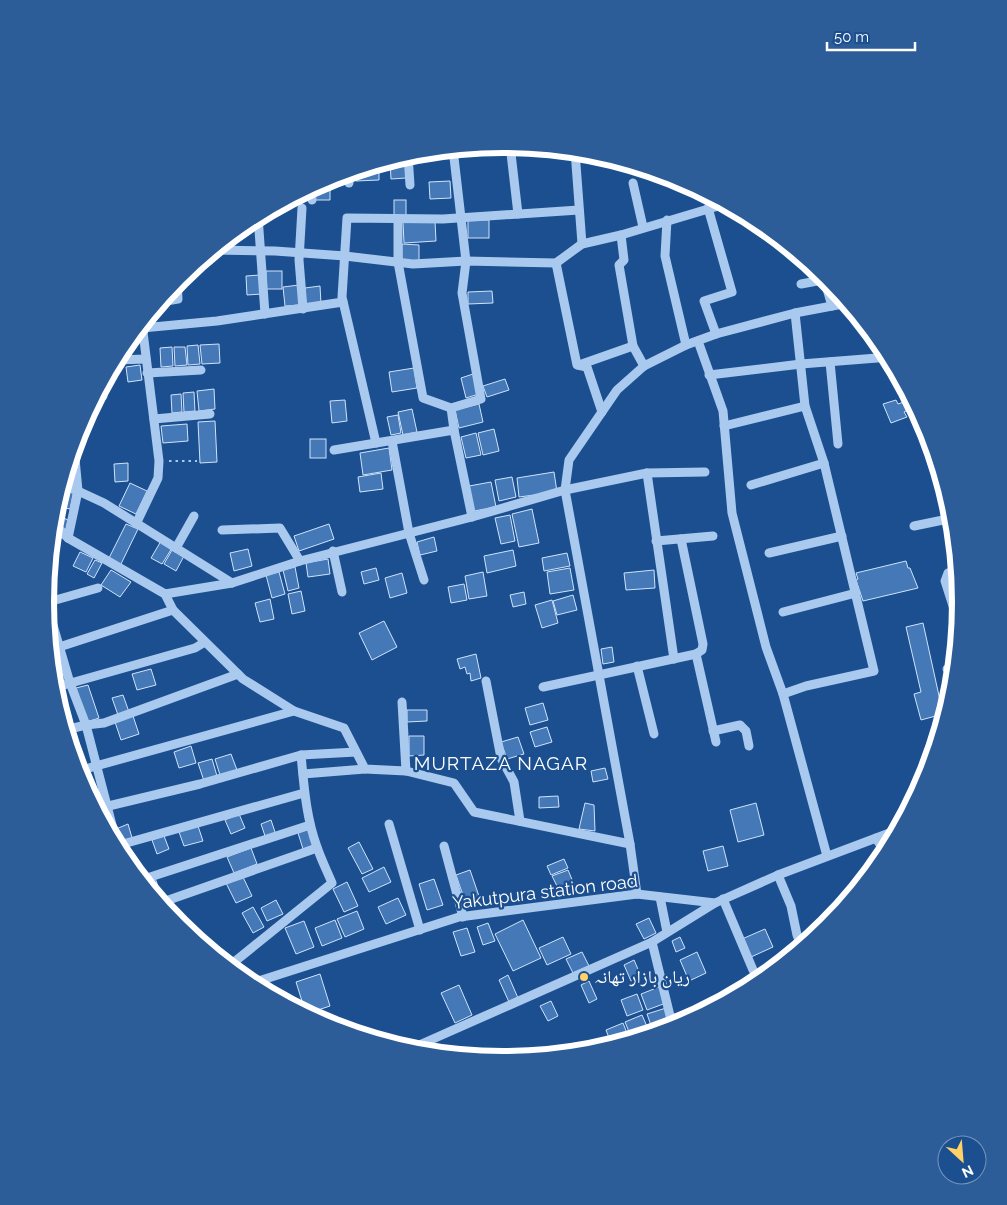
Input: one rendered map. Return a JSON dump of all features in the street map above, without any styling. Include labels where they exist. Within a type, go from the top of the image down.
[{"type":"street","points":[[511,153],[518,214]]},
{"type":"street","points":[[398,220],[398,262],[423,398],[452,408],[481,399],[462,293],[466,261],[454,156]]},
{"type":"street","points":[[575,159],[582,244]]},
{"type":"street","points":[[409,163],[410,184]]},
{"type":"street","points":[[633,183],[643,227]]},
{"type":"street","points":[[312,196],[312,200]]},
{"type":"street","points":[[224,250],[345,256],[413,264],[466,261],[556,263],[582,244],[621,235],[715,206]]},
{"type":"street","points":[[302,208],[300,253],[303,309]]},
{"type":"street","points":[[708,208],[732,292],[704,301],[716,334]]},
{"type":"street","points":[[376,443],[343,302],[347,218],[398,220],[461,218],[579,210]]},
{"type":"street","points":[[667,220],[665,256],[686,345]]},
{"type":"street","points":[[259,226],[265,314]]},
{"type":"street","points":[[621,235],[624,260],[619,265],[633,346],[644,366]]},
{"type":"street","points":[[556,263],[577,366]]},
{"type":"street","points":[[801,284],[817,280]]},
{"type":"street","points":[[828,291],[832,306]]},
{"type":"street","points":[[170,300],[178,299],[178,292]]},
{"type":"street","points":[[150,325],[216,321],[343,302]]},
{"type":"street","points":[[637,894],[630,844],[565,490],[569,460],[616,390],[644,366],[686,345],[716,334],[795,313],[841,304]]},
{"type":"street","points":[[783,694],[806,686],[874,670],[824,463],[805,406],[795,313]]},
{"type":"street","points":[[136,524],[158,478],[154,419],[143,335]]},
{"type":"street","points":[[698,341],[723,411],[732,513],[766,647],[783,694],[827,856]]},
{"type":"street","points":[[577,366],[633,346]]},
{"type":"street","points":[[126,360],[146,359]]},
{"type":"street","points":[[709,375],[801,364],[881,359]]},
{"type":"street","points":[[830,362],[838,444]]},
{"type":"street","points":[[577,366],[587,367],[602,412]]},
{"type":"street","points":[[148,373],[201,370]]},
{"type":"street","points":[[724,426],[805,406]]},
{"type":"street","points":[[452,408],[454,430],[472,517]]},
{"type":"street","points":[[154,419],[210,414]]},
{"type":"street","points":[[334,450],[454,430]]},
{"type":"street","points":[[392,441],[409,533],[424,580]]},
{"type":"street","points":[[752,485],[824,463]]},
{"type":"street","points":[[68,538],[78,491],[76,465]]},
{"type":"street","points":[[165,594],[232,583],[333,551],[472,517],[565,490],[647,473],[705,472]]},
{"type":"street","points":[[647,473],[674,659]]},
{"type":"street","points":[[69,487],[104,503],[232,583]]},
{"type":"street","points":[[176,548],[194,516]]},
{"type":"street","points":[[914,526],[945,519]]},
{"type":"street","points":[[222,530],[280,528],[300,561]]},
{"type":"street","points":[[60,532],[165,594],[173,610],[243,679],[294,712],[344,728],[365,769]]},
{"type":"street","points":[[656,541],[714,536]]},
{"type":"street","points":[[769,554],[842,536]]},
{"type":"street","points":[[544,687],[696,654],[702,650],[703,644],[681,539]]},
{"type":"street","points":[[333,551],[342,592]]},
{"type":"street","points":[[952,572],[948,573],[945,581],[953,606]]},
{"type":"street","points":[[54,600],[98,588]]},
{"type":"street","points":[[783,612],[856,593]]},
{"type":"street","points":[[57,648],[173,610]]},
{"type":"street","points":[[55,631],[70,684],[86,725],[111,822]]},
{"type":"street","points":[[61,686],[195,648],[206,642]]},
{"type":"street","points":[[696,654],[716,742]]},
{"type":"street","points":[[637,666],[654,734]]},
{"type":"street","points":[[72,728],[104,723],[238,674]]},
{"type":"street","points":[[486,681],[501,758],[514,782],[520,821]]},
{"type":"street","points":[[402,702],[406,771]]},
{"type":"street","points":[[86,770],[294,712]]},
{"type":"street","points":[[713,731],[740,725],[746,732],[749,746]]},
{"type":"street","points":[[103,807],[200,784],[301,755],[356,752]]},
{"type":"street","points":[[234,962],[332,882],[317,848],[310,825],[304,793],[301,755]]},
{"type":"street","points":[[303,774],[365,769],[406,771],[454,783],[474,812],[630,844]]},
{"type":"street","points":[[126,846],[304,793]]},
{"type":"street","points":[[389,824],[420,930]]},
{"type":"street","points":[[148,878],[310,825]]},
{"type":"street","name":"Yakutpura station road","points":[[261,980],[463,917],[637,894],[719,901],[778,875],[889,833]]},
{"type":"street","points":[[876,838],[881,846]]},
{"type":"street","points":[[444,846],[463,917]]},
{"type":"street","points":[[167,901],[317,848]]},
{"type":"street","points":[[778,875],[791,906],[799,941]]},
{"type":"street","points":[[660,897],[667,932]]},
{"type":"street","points":[[430,1046],[652,942],[719,901],[753,970]]},
{"type":"street","points":[[652,942],[671,1020]]},
{"type":"path","points":[[158,461],[197,461]]},
{"type":"building","points":[[405,164],[406,178],[391,179],[390,167]]},
{"type":"building","points":[[379,171],[379,180],[356,181],[356,178]]},
{"type":"building","points":[[450,181],[451,198],[430,199],[429,182]]},
{"type":"building","points":[[330,187],[330,200],[314,200],[314,195]]},
{"type":"building","points":[[394,200],[406,200],[406,219],[394,219]]},
{"type":"building","points":[[468,220],[489,220],[489,238],[468,238]]},
{"type":"building","points":[[435,221],[436,241],[404,243],[403,222]]},
{"type":"building","points":[[402,244],[419,245],[419,262],[402,262]]},
{"type":"building","points":[[266,271],[282,271],[282,289],[266,289]]},
{"type":"building","points":[[260,275],[262,294],[247,295],[246,276]]},
{"type":"building","points":[[299,285],[301,305],[285,306],[283,287]]},
{"type":"building","points":[[320,286],[321,304],[306,306],[305,288]]},
{"type":"building","points":[[492,291],[493,303],[468,304],[468,292]]},
{"type":"building","points":[[219,344],[220,363],[202,364],[200,345]]},
{"type":"building","points":[[198,345],[200,364],[188,365],[187,346]]},
{"type":"building","points":[[172,347],[173,366],[161,367],[160,348]]},
{"type":"building","points":[[174,347],[185,347],[187,365],[175,366]]},
{"type":"building","points":[[140,365],[142,380],[128,382],[126,367]]},
{"type":"building","points":[[414,368],[417,388],[392,392],[389,372]]},
{"type":"building","points":[[473,374],[479,394],[466,398],[461,378]]},
{"type":"building","points":[[505,379],[509,390],[487,397],[483,386]]},
{"type":"building","points":[[214,389],[215,409],[199,411],[197,391]]},
{"type":"building","points":[[194,392],[195,411],[184,412],[183,393]]},
{"type":"building","points":[[181,394],[182,412],[172,413],[171,395]]},
{"type":"building","points":[[345,400],[347,421],[332,423],[330,401]]},
{"type":"building","points":[[896,400],[898,404],[906,401],[909,409],[904,412],[907,417],[891,423],[883,404]]},
{"type":"building","points":[[479,404],[483,422],[459,428],[455,410]]},
{"type":"building","points":[[412,409],[417,432],[403,435],[398,412]]},
{"type":"building","points":[[398,415],[401,433],[391,435],[387,417]]},
{"type":"building","points":[[215,421],[217,462],[200,463],[198,422]]},
{"type":"building","points":[[187,424],[188,441],[163,443],[161,426]]},
{"type":"building","points":[[494,429],[499,451],[483,455],[478,433]]},
{"type":"building","points":[[476,433],[481,455],[466,458],[461,437]]},
{"type":"building","points":[[310,439],[326,439],[326,458],[310,458]]},
{"type":"building","points":[[389,448],[392,470],[363,475],[360,453]]},
{"type":"building","points":[[128,463],[128,481],[115,482],[114,464]]},
{"type":"building","points":[[554,472],[557,492],[519,497],[517,478]]},
{"type":"building","points":[[381,473],[383,489],[360,492],[358,477]]},
{"type":"building","points":[[512,477],[516,497],[499,501],[495,480]]},
{"type":"building","points":[[491,482],[496,507],[474,511],[469,486]]},
{"type":"building","points":[[130,483],[147,491],[136,514],[119,506]]},
{"type":"building","points":[[68,489],[74,490],[70,509],[64,508]]},
{"type":"building","points":[[532,509],[539,543],[519,547],[512,514]]},
{"type":"building","points":[[510,515],[515,541],[501,544],[495,518]]},
{"type":"building","points":[[62,517],[68,520],[66,530],[60,528]]},
{"type":"building","points":[[126,524],[138,529],[120,566],[108,560]]},
{"type":"building","points":[[329,524],[334,539],[299,551],[294,536]]},
{"type":"building","points":[[434,537],[437,551],[420,555],[417,542]]},
{"type":"building","points":[[161,541],[172,548],[162,564],[151,558]]},
{"type":"building","points":[[248,549],[252,566],[234,571],[230,553]]},
{"type":"building","points":[[172,550],[184,556],[176,571],[164,564]]},
{"type":"building","points":[[513,550],[516,566],[487,573],[484,556]]},
{"type":"building","points":[[80,552],[93,558],[86,572],[73,566]]},
{"type":"building","points":[[567,553],[570,566],[544,571],[542,558]]},
{"type":"building","points":[[328,559],[330,574],[308,577],[306,563]]},
{"type":"building","points":[[95,560],[102,563],[94,578],[87,574]]},
{"type":"building","points":[[906,561],[918,588],[863,601],[856,580],[858,579],[856,573]]},
{"type":"building","points":[[295,567],[299,588],[288,591],[283,570]]},
{"type":"building","points":[[376,568],[379,580],[364,584],[361,572]]},
{"type":"building","points":[[570,568],[574,590],[550,594],[547,572]]},
{"type":"building","points":[[111,570],[131,582],[120,597],[101,585]]},
{"type":"building","points":[[654,570],[655,588],[626,590],[624,573]]},
{"type":"building","points":[[279,572],[285,594],[272,598],[266,575]]},
{"type":"building","points":[[483,572],[487,596],[469,599],[465,576]]},
{"type":"building","points":[[402,573],[407,593],[390,598],[385,578]]},
{"type":"building","points":[[464,584],[467,600],[451,603],[448,587]]},
{"type":"building","points":[[301,591],[305,611],[292,614],[288,594]]},
{"type":"building","points":[[524,592],[526,604],[513,607],[510,595]]},
{"type":"building","points":[[573,595],[577,610],[557,615],[553,601]]},
{"type":"building","points":[[270,599],[274,619],[260,622],[255,603]]},
{"type":"building","points":[[552,600],[558,623],[542,628],[535,605]]},
{"type":"building","points":[[384,621],[397,647],[372,660],[359,633]]},
{"type":"building","points":[[923,623],[941,706],[939,715],[921,720],[914,694],[921,692],[906,627]]},
{"type":"building","points":[[612,647],[614,662],[603,664],[601,649]]},
{"type":"building","points":[[476,654],[481,678],[471,681],[470,673],[467,674],[465,667],[460,669],[457,659]]},
{"type":"building","points":[[151,669],[156,685],[137,690],[132,674]]},
{"type":"building","points":[[88,685],[99,718],[87,722],[76,688]]},
{"type":"building","points":[[123,695],[129,712],[118,715],[112,698]]},
{"type":"building","points":[[543,703],[548,720],[530,725],[525,708]]},
{"type":"building","points":[[407,710],[427,710],[427,721],[407,722]]},
{"type":"building","points":[[133,716],[139,734],[121,740],[115,722]]},
{"type":"building","points":[[547,727],[552,742],[535,747],[530,732]]},
{"type":"building","points":[[409,736],[424,736],[424,755],[409,756]]},
{"type":"building","points":[[518,737],[524,754],[507,759],[501,742]]},
{"type":"building","points":[[191,746],[196,763],[179,768],[174,752]]},
{"type":"building","points":[[231,754],[237,770],[220,775],[215,759]]},
{"type":"building","points":[[212,759],[217,776],[204,781],[198,763]]},
{"type":"building","points":[[605,768],[608,779],[593,782],[591,771]]},
{"type":"building","points":[[558,796],[559,807],[539,808],[539,797]]},
{"type":"building","points":[[585,803],[594,805],[595,831],[579,829]]},
{"type":"building","points":[[756,803],[764,835],[738,842],[730,810]]},
{"type":"building","points":[[239,814],[245,828],[231,834],[225,820]]},
{"type":"building","points":[[271,820],[276,835],[266,839],[261,824]]},
{"type":"building","points":[[128,824],[133,841],[125,844],[116,829]]},
{"type":"building","points":[[198,826],[203,841],[184,846],[179,832]]},
{"type":"building","points":[[309,829],[314,845],[303,849],[298,833]]},
{"type":"building","points":[[164,836],[169,849],[157,854],[152,840]]},
{"type":"building","points":[[359,842],[373,869],[362,874],[348,848]]},
{"type":"building","points":[[723,846],[728,866],[708,871],[703,851]]},
{"type":"building","points":[[251,848],[257,864],[234,873],[227,857]]},
{"type":"building","points":[[564,859],[568,868],[551,875],[547,866]]},
{"type":"building","points":[[384,867],[391,882],[369,892],[362,878]]},
{"type":"building","points":[[470,870],[480,899],[466,904],[456,875]]},
{"type":"building","points":[[568,870],[576,889],[558,888],[552,876]]},
{"type":"building","points":[[242,875],[252,896],[236,903],[226,883]]},
{"type":"building","points":[[155,878],[161,894],[150,880]]},
{"type":"building","points":[[434,879],[443,905],[427,910],[419,884]]},
{"type":"building","points":[[347,882],[358,906],[344,912],[333,889]]},
{"type":"building","points":[[398,898],[406,915],[386,924],[378,907]]},
{"type":"building","points":[[276,900],[283,914],[267,921],[261,908]]},
{"type":"building","points":[[253,907],[264,927],[253,933],[242,913]]},
{"type":"building","points":[[357,911],[364,929],[345,937],[337,919]]},
{"type":"building","points":[[649,918],[656,933],[644,939],[636,924]]},
{"type":"building","points":[[335,920],[342,938],[322,946],[315,928]]},
{"type":"building","points":[[523,920],[541,958],[513,971],[495,934]]},
{"type":"building","points":[[304,921],[314,947],[296,954],[285,928]]},
{"type":"building","points":[[488,923],[495,941],[483,945],[477,927]]},
{"type":"building","points":[[467,928],[475,952],[461,956],[453,932]]},
{"type":"building","points":[[765,929],[773,947],[751,957],[742,939]]},
{"type":"building","points":[[563,937],[571,954],[547,965],[539,948]]},
{"type":"building","points":[[680,937],[685,948],[676,952],[672,941]]},
{"type":"building","points":[[582,952],[589,966],[573,973],[566,959]]},
{"type":"building","points":[[697,952],[706,973],[689,981],[680,960]]},
{"type":"building","points":[[634,960],[641,976],[631,981],[624,965]]},
{"type":"building","points":[[320,974],[330,1006],[315,1011],[303,1005],[296,982]]},
{"type":"building","points":[[508,975],[518,998],[509,1002],[499,980]]},
{"type":"building","points":[[589,981],[597,999],[589,1003],[581,985]]},
{"type":"building","points":[[459,985],[472,1015],[455,1023],[441,993]]},
{"type":"building","points":[[659,987],[666,1003],[647,1010],[641,994]]},
{"type":"building","points":[[637,994],[643,1010],[627,1016],[621,1000]]},
{"type":"building","points":[[551,1001],[558,1016],[548,1021],[540,1006]]},
{"type":"building","points":[[666,1008],[670,1020],[651,1027],[647,1014]]},
{"type":"building","points":[[642,1015],[648,1028],[630,1034],[625,1022]]},
{"type":"building","points":[[623,1023],[628,1035],[610,1040],[606,1030]]},
{"type":"place","name":"ریان بازار تھانہ","points":[[584,977]]},
{"type":"district","name":"MURTAZA NAGAR","points":[[501,763]]}]
